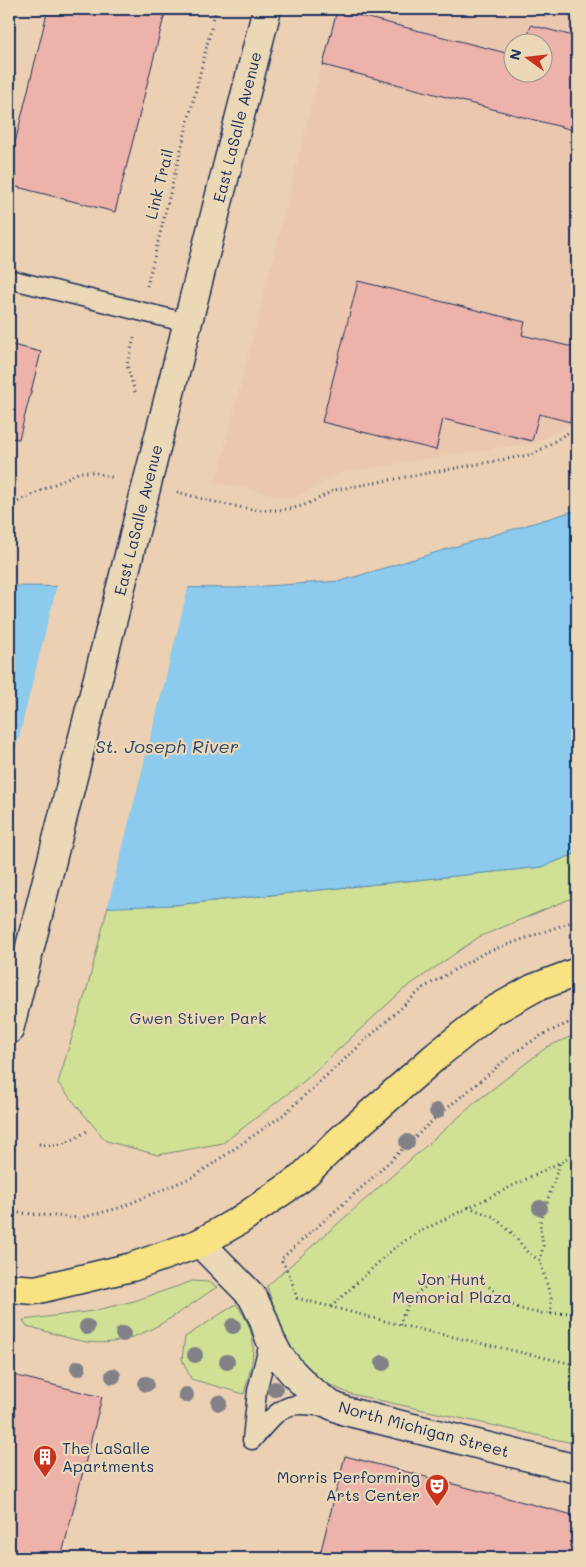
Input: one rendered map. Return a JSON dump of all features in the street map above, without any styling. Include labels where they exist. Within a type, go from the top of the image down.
[{"type":"main road","points":[[9,1288],[35,1290],[132,1267],[200,1244],[240,1220],[300,1179],[338,1142],[429,1062],[491,1012],[534,988],[577,972]]},
{"type":"street","name":"East LaSalle Avenue","points":[[9,1030],[267,9]]},
{"type":"street","name":"North Michigan Street","points":[[200,1244],[252,1296],[263,1318],[270,1340],[279,1356],[309,1389],[331,1404],[345,1410],[577,1468]]},
{"type":"lane","points":[[9,279],[188,323]]},
{"type":"lane","points":[[270,1340],[257,1391],[252,1440],[281,1409],[300,1403],[345,1410]]},
{"type":"path","name":"Link Trail","points":[[127,365],[216,9]]},
{"type":"path","points":[[188,495],[240,507],[288,510],[310,503],[334,490],[534,454],[577,427]]},
{"type":"path","points":[[9,506],[80,472],[105,475]]},
{"type":"path","points":[[9,1212],[80,1218],[119,1208],[195,1176],[283,1115],[423,988],[484,953],[577,920]]},
{"type":"path","points":[[577,1019],[542,1035],[515,1052],[433,1120],[370,1180],[281,1259],[290,1276],[297,1298],[400,1325],[577,1365]]},
{"type":"path","points":[[40,1144],[53,1146],[69,1143],[87,1131]]},
{"type":"path","points":[[330,1307],[393,1249],[415,1234],[577,1154]]},
{"type":"path","points":[[551,1314],[551,1298],[540,1261],[543,1246],[540,1223],[560,1162]]},
{"type":"path","points":[[468,1207],[494,1217],[513,1234],[528,1254],[540,1261]]},
{"type":"path","points":[[400,1325],[409,1303],[423,1288],[441,1280],[458,1277],[476,1279],[507,1302],[527,1312],[551,1314],[577,1312]]},
{"type":"shaded area","points":[[336,9],[559,9],[577,13],[577,405],[573,423],[537,442],[339,473],[294,499],[216,482]]},
{"type":"green space","name":"Gwen Stiver Park","points":[[577,853],[577,896],[479,937],[404,989],[303,1082],[223,1143],[158,1155],[106,1141],[58,1083],[88,985],[108,906],[174,905],[542,867]]},
{"type":"green space","name":"Jon Hunt Memorial Plaza","points":[[577,1034],[577,1444],[351,1394],[315,1375],[293,1352],[279,1323],[267,1286],[477,1101],[547,1047]]},
{"type":"green space","points":[[193,1281],[208,1282],[217,1287],[172,1317],[140,1334],[123,1340],[105,1343],[80,1341],[27,1326],[23,1320],[93,1311],[134,1301]]},
{"type":"green space","points":[[236,1304],[249,1327],[253,1348],[244,1394],[191,1379],[182,1359],[185,1337]]},
{"type":"water","name":"St. Joseph River","points":[[577,510],[577,853],[542,867],[174,905],[9,911],[9,586],[236,588],[341,581]]},
{"type":"pier","points":[[57,585],[189,585],[107,909],[9,913],[9,776]]},
{"type":"building","points":[[48,9],[166,9],[115,212],[9,185],[9,167]]},
{"type":"building","points":[[337,10],[504,52],[504,82],[554,82],[554,32],[529,32],[531,25],[577,37],[577,131],[323,65]]},
{"type":"building","points":[[358,281],[525,322],[522,335],[577,348],[577,392],[570,422],[539,414],[532,441],[443,419],[436,450],[322,422]]},
{"type":"building","points":[[9,344],[41,352],[19,439],[9,438]]},
{"type":"building","name":"The LaSalle Apartments","points":[[9,1374],[102,1397],[61,1558],[9,1558]]},
{"type":"building","name":"Morris Performing Arts Center","points":[[345,1456],[577,1516],[577,1558],[319,1558]]},
{"type":"place","name":"The LaSalle Apartments","points":[[45,1478]]},
{"type":"place","name":"Morris Performing Arts Center","points":[[437,1507]]}]
